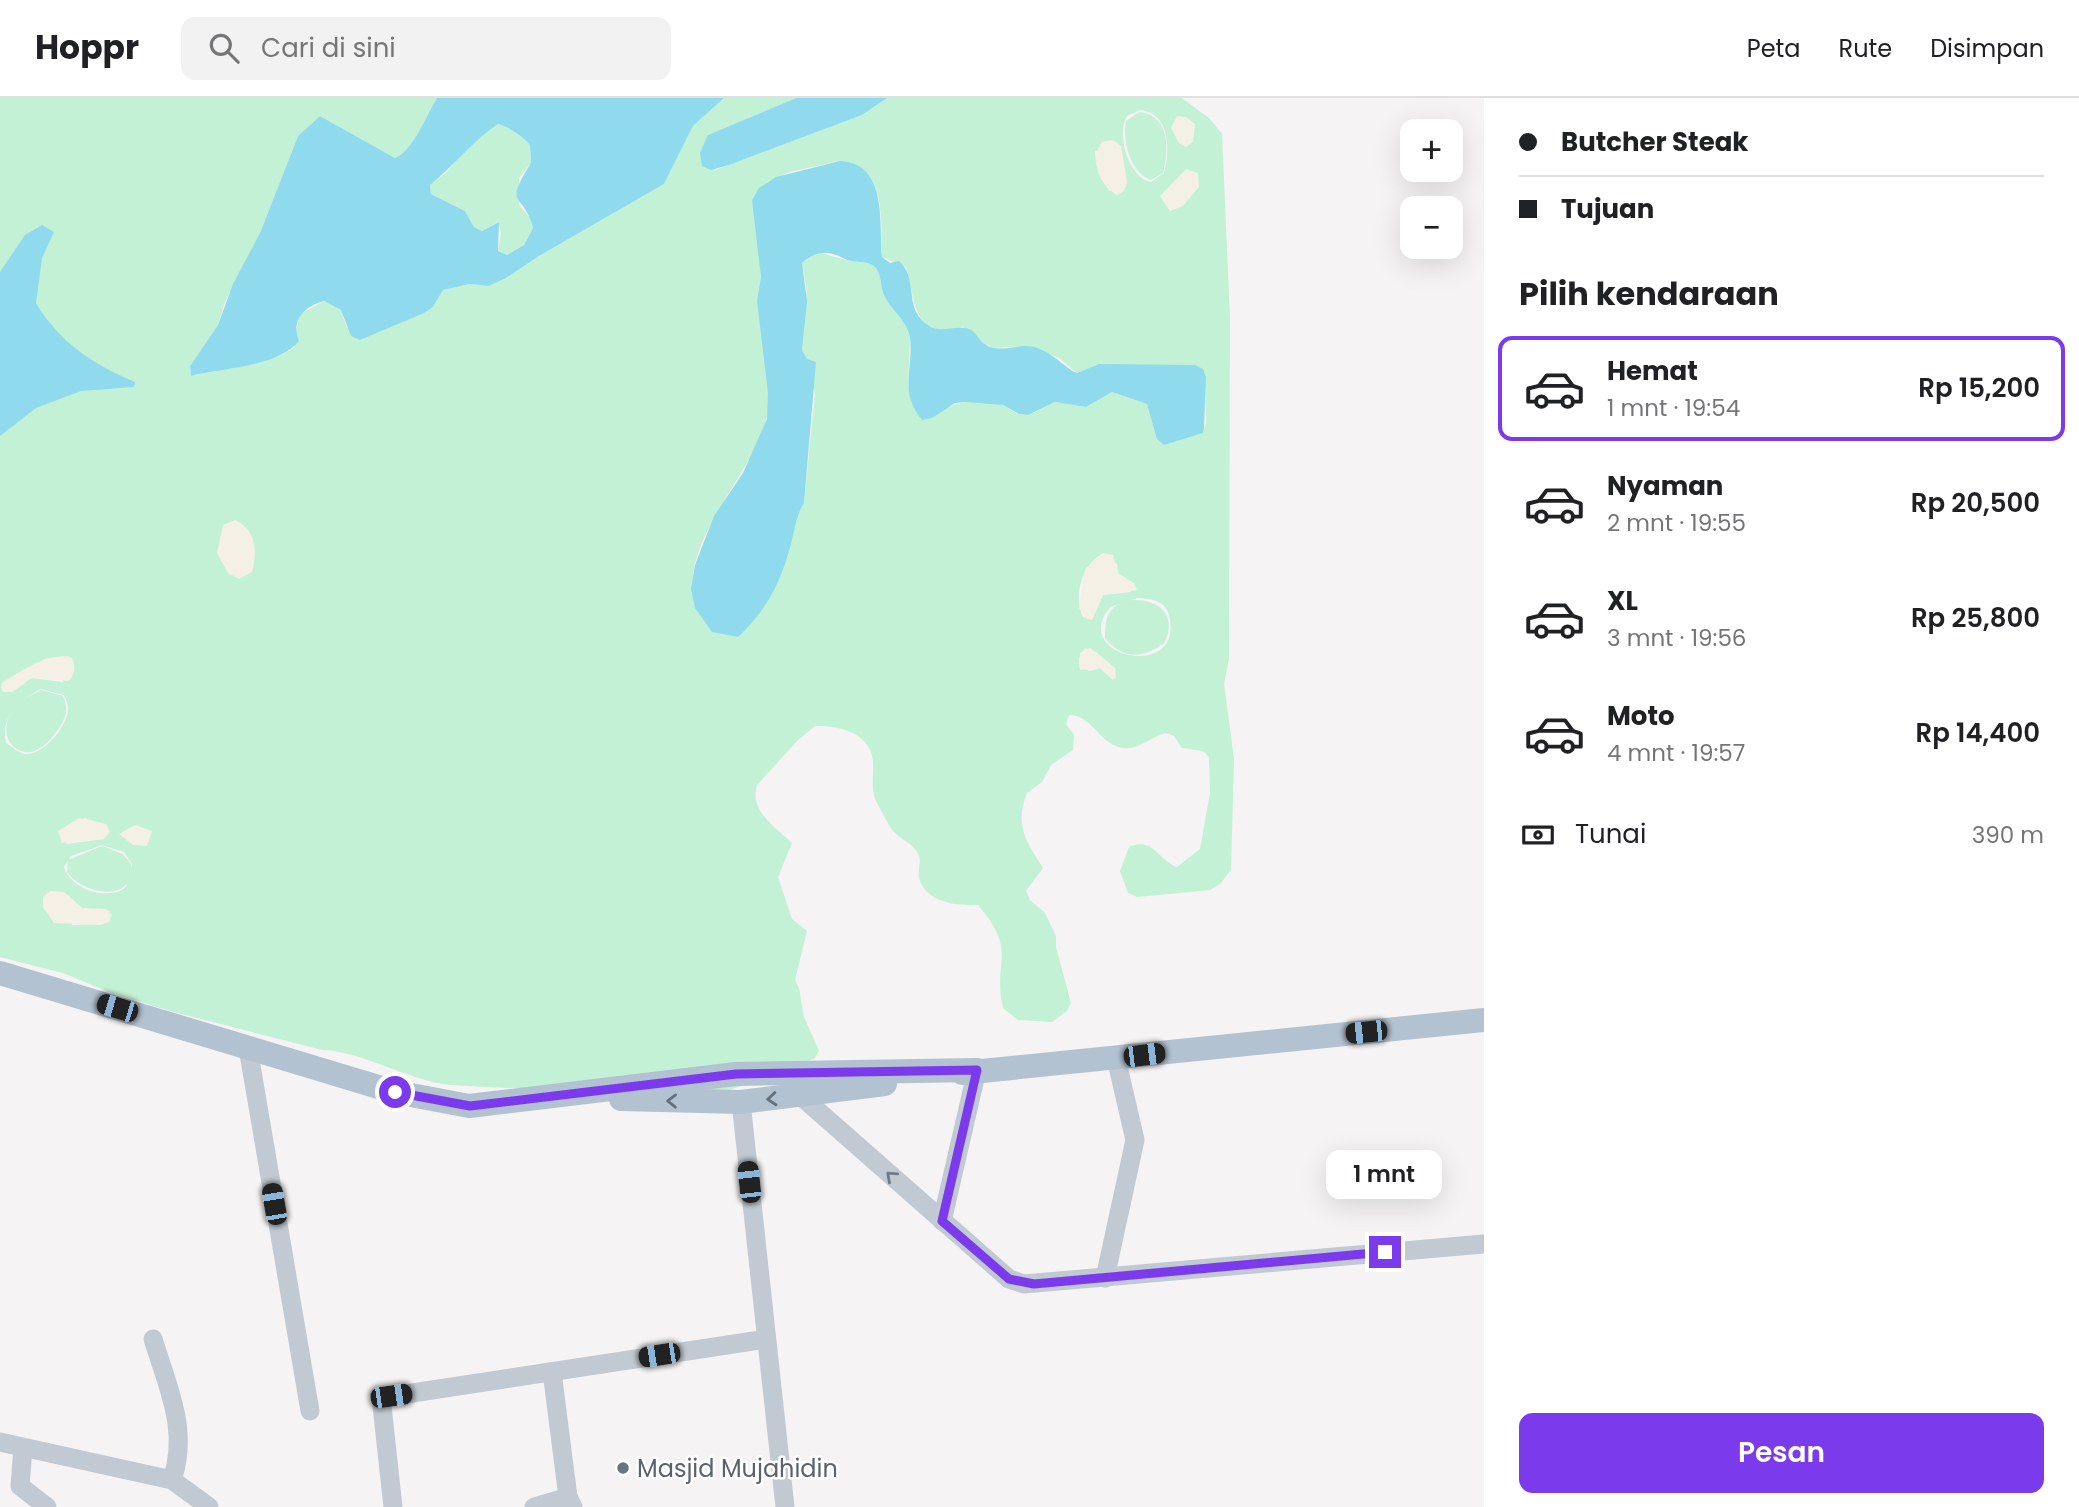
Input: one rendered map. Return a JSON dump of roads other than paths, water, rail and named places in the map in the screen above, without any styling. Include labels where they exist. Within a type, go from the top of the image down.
[{"type":"main road","points":[[0,973],[395,1092],[470,1106],[522,1097],[736,1074],[977,1070]]},
{"type":"main road","points":[[522,1097],[741,1102],[803,1097],[977,1070],[1484,1020]]},
{"type":"street","points":[[248,1048],[310,1411]]},
{"type":"street","points":[[1105,1278],[1135,1140],[1116,1058]]},
{"type":"street","points":[[942,1221],[977,1070]]},
{"type":"street","points":[[803,1097],[1015,1282],[1034,1284],[1484,1244]]},
{"type":"street","points":[[741,1102],[785,1507]]},
{"type":"street","points":[[153,1339],[171,1396],[180,1439],[172,1480]]},
{"type":"street","points":[[393,1507],[382,1406],[384,1399],[766,1339]]},
{"type":"street","points":[[534,1507],[570,1502],[552,1372]]},
{"type":"street","points":[[0,1442],[172,1480],[208,1507]]},
{"type":"street","points":[[23,1448],[20,1486],[47,1507]]},
{"type":"water","points":[[437,98],[724,98],[693,126],[664,184],[506,278],[489,286],[470,284],[443,290],[433,307],[424,313],[360,340],[351,336],[341,310],[324,301],[310,307],[301,315],[297,327],[299,341],[290,350],[249,365],[191,376],[190,366],[218,325],[233,284],[260,233],[298,136],[320,116],[395,158],[413,141]],"holes":[[[498,124],[527,141],[531,157],[531,163],[522,177],[517,194],[533,228],[524,245],[507,255],[498,251],[499,222],[482,231],[474,227],[465,211],[431,194],[430,185],[480,138]]]},
{"type":"water","points":[[796,98],[887,98],[862,115],[729,165],[711,170],[702,166],[700,153],[708,135]]},
{"type":"water","points":[[840,161],[855,164],[866,172],[874,183],[880,212],[882,257],[890,263],[899,261],[904,267],[908,274],[916,313],[926,324],[937,329],[969,329],[989,347],[1034,347],[1049,353],[1077,373],[1099,364],[1195,365],[1203,369],[1206,377],[1203,433],[1164,445],[1157,439],[1147,404],[1112,392],[1086,407],[1055,402],[1028,415],[1019,414],[1003,405],[955,403],[932,418],[922,420],[915,409],[909,389],[909,332],[885,297],[877,270],[868,263],[833,254],[813,256],[802,263],[807,301],[802,350],[807,359],[816,362],[804,503],[782,571],[765,605],[738,637],[712,632],[695,608],[691,589],[695,565],[714,516],[743,473],[767,419],[768,393],[757,301],[761,277],[752,200],[759,188],[776,177]]},
{"type":"water","points":[[42,225],[54,232],[42,258],[36,303],[55,329],[79,351],[105,368],[135,382],[134,387],[81,391],[36,408],[0,436],[0,272],[25,235]]},
{"type":"place","name":"Masjid Mujahidin","points":[[623,1468]]}]
